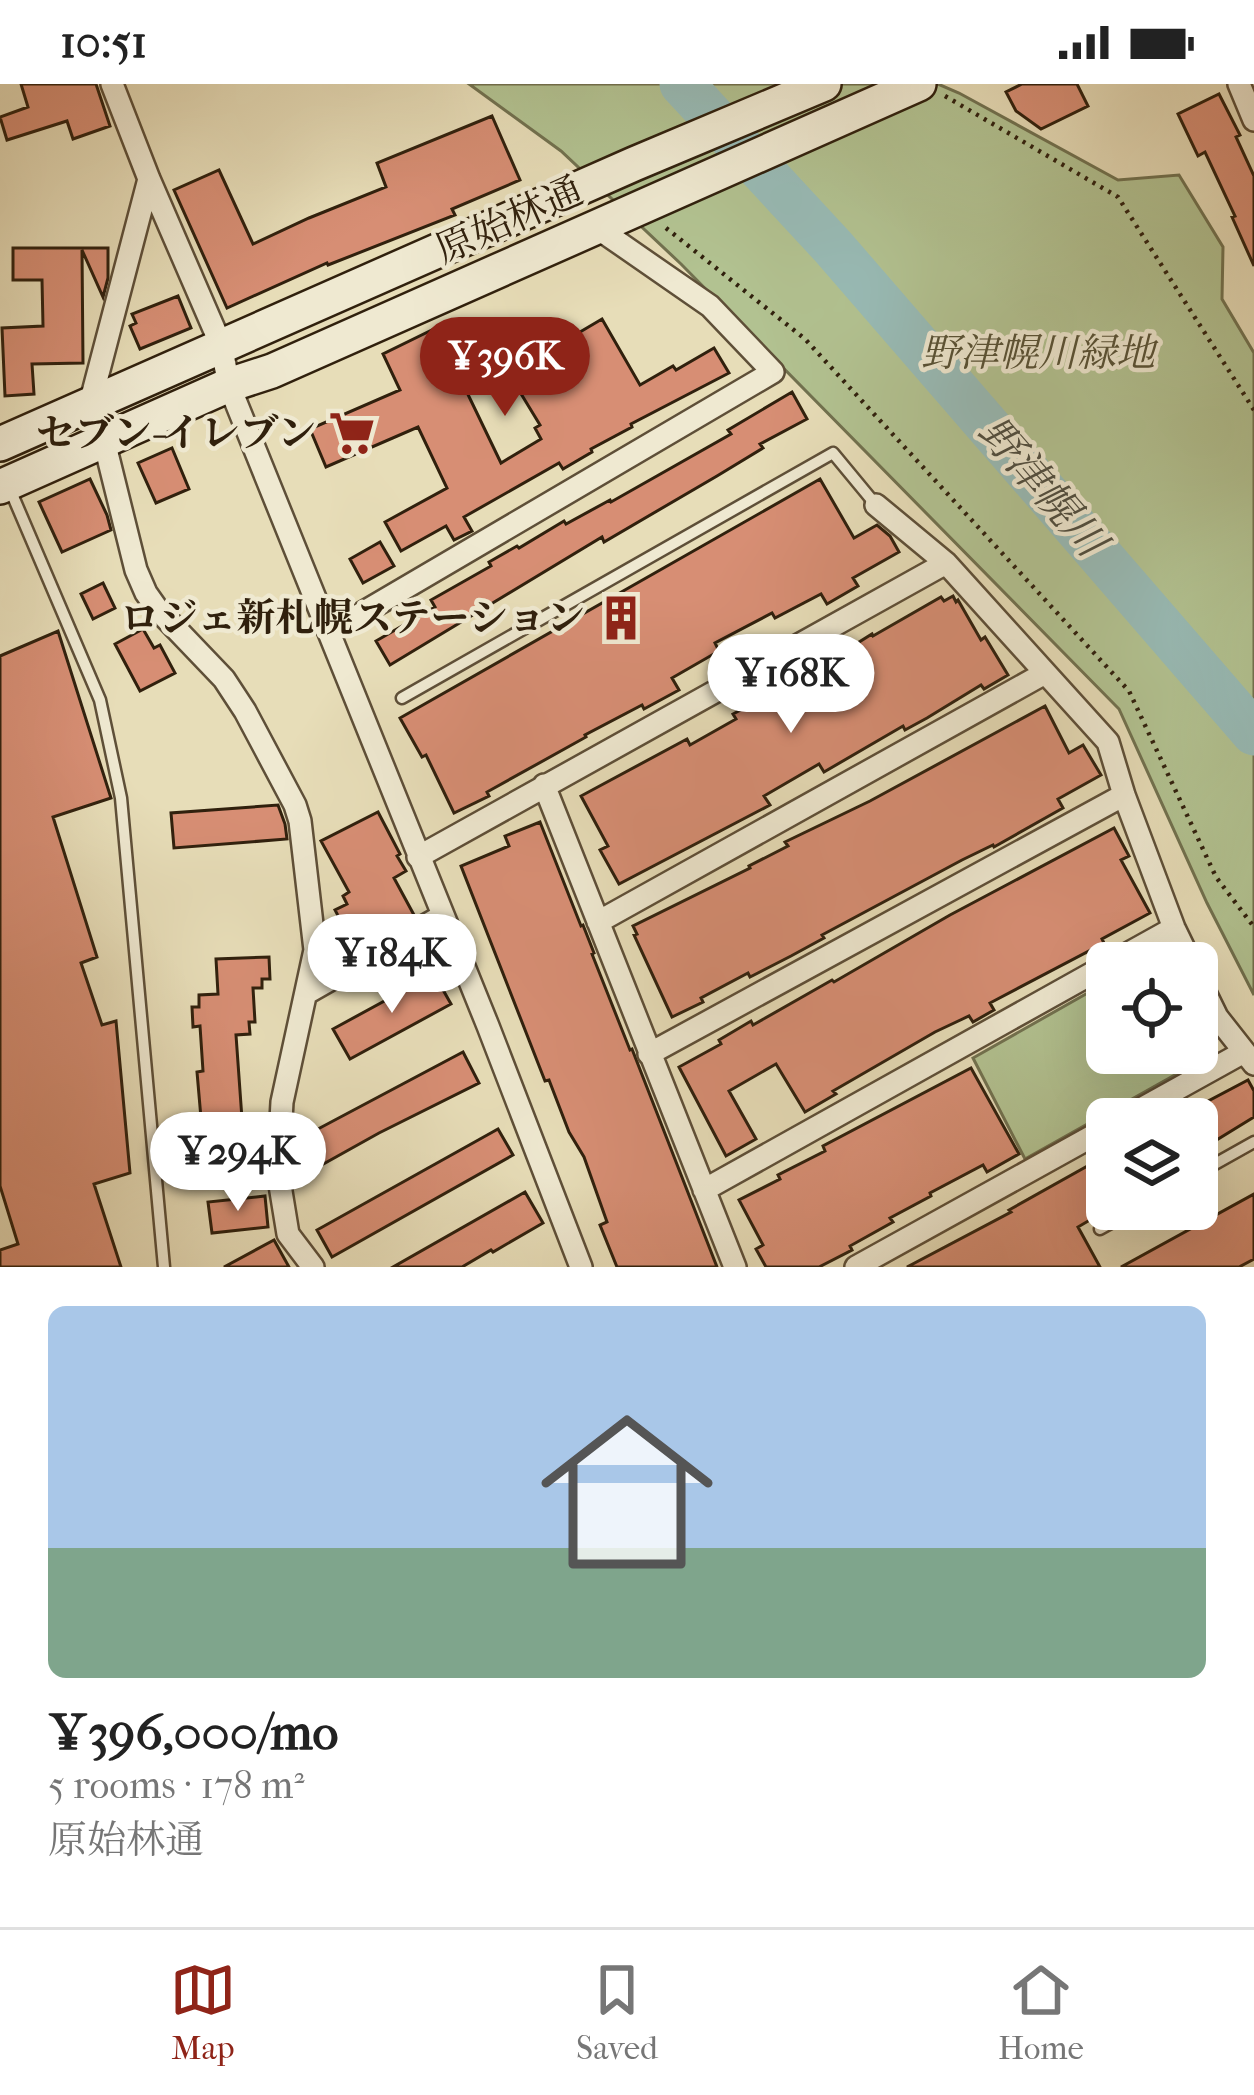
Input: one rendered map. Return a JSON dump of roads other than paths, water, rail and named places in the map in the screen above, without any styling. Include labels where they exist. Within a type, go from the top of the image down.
[{"type":"street","points":[[112,84],[221,345],[229,385],[488,1026],[573,1264]]},
{"type":"street","name":"原始林通","points":[[0,444],[824,84]]},
{"type":"street","points":[[1239,84],[1254,120]]},
{"type":"street","name":"原始林通","points":[[4,486],[596,227],[656,211],[863,109],[917,89]]},
{"type":"street","points":[[90,404],[149,179]]},
{"type":"street","points":[[330,632],[773,371],[710,306],[596,227]]},
{"type":"street","points":[[104,441],[136,570],[146,592],[235,695],[300,820],[315,950],[282,1102],[278,1173],[288,1234],[314,1267]]},
{"type":"street","points":[[876,505],[946,563],[1108,742],[1181,942]]},
{"type":"street","points":[[418,856],[946,563]]},
{"type":"street","points":[[598,922],[1045,673]]},
{"type":"street","points":[[544,785],[735,1267]]},
{"type":"street","points":[[649,1054],[1124,795]]},
{"type":"street","points":[[307,993],[442,916]]},
{"type":"street","points":[[1149,942],[1174,928]]},
{"type":"street","points":[[704,1190],[1086,977]]},
{"type":"street","points":[[1166,1098],[1248,1058],[1218,1018]]},
{"type":"street","points":[[856,1267],[1086,1140]]},
{"type":"lane","points":[[402,698],[833,453],[876,505]]},
{"type":"lane","points":[[4,486],[100,700],[112,754],[121,798],[164,1267]]},
{"type":"lane","points":[[1218,1162],[1254,1142]]},
{"type":"waterway","name":"野津幌川","points":[[682,84],[833,247],[1254,733]]},
{"type":"place","name":"セブン-イレブン","points":[[352,433]]},
{"type":"place","name":"ロジェ新札幌ステーション","points":[[621,618]]},
{"type":"park label","name":"野津幌川緑地","points":[[1038,353]]}]
